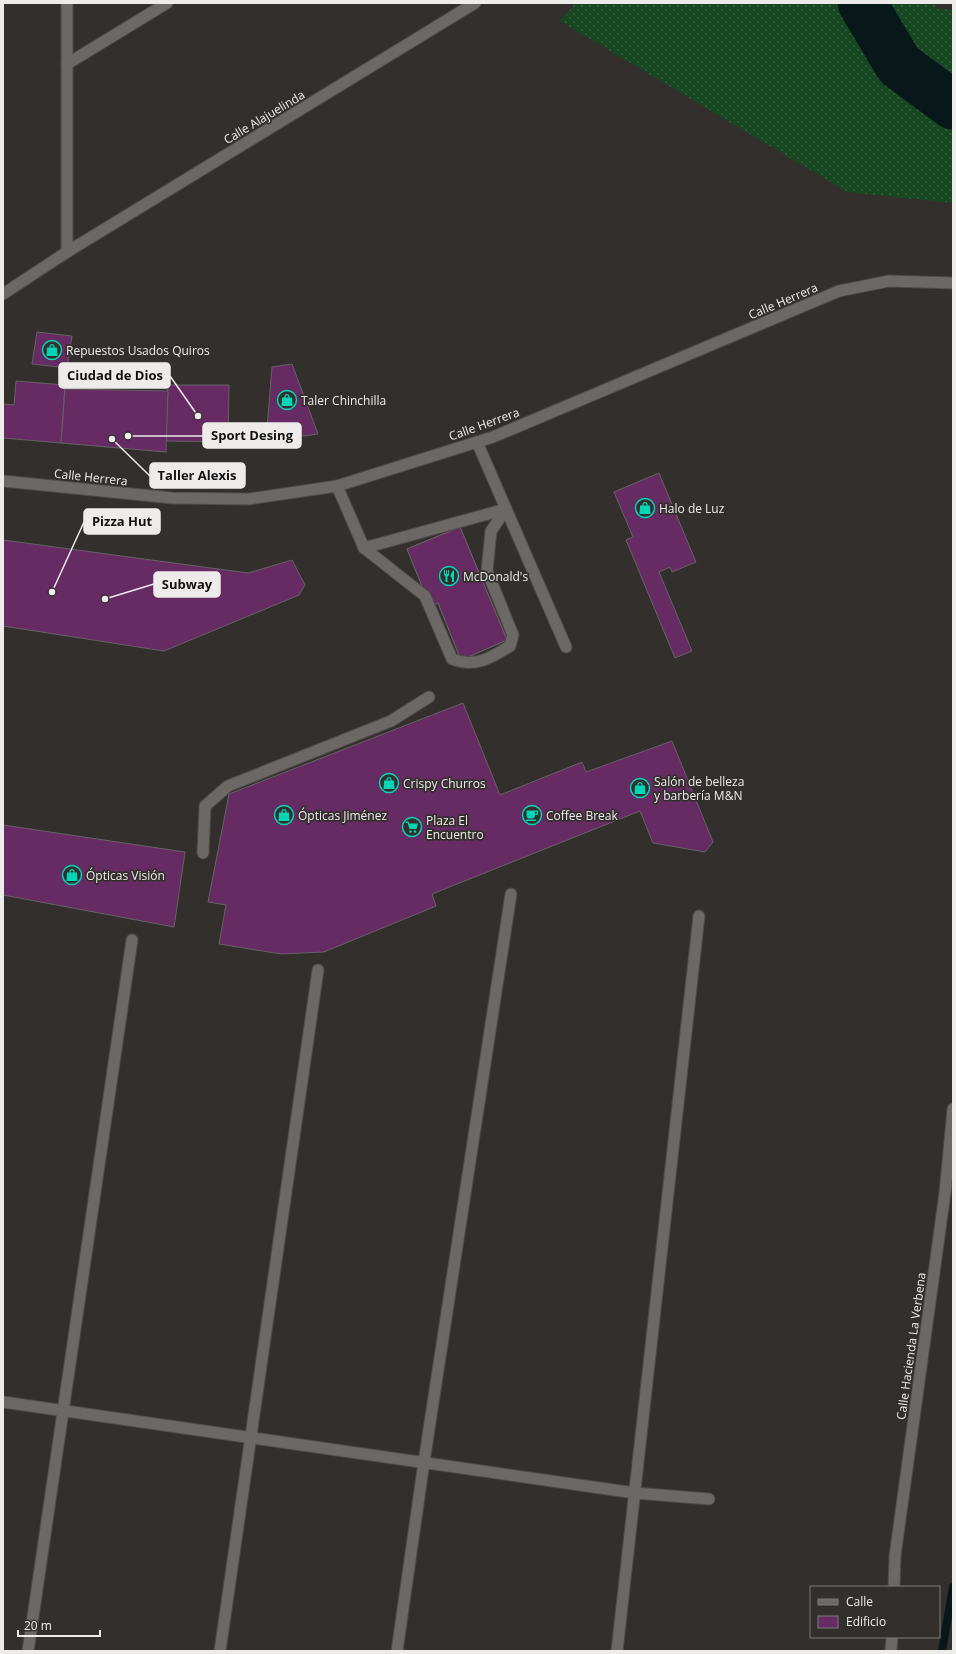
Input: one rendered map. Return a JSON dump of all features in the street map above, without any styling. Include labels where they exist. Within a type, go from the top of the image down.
[{"type":"street","points":[[67,3],[67,252]]},
{"type":"street","points":[[67,64],[167,3]]},
{"type":"street","name":"Calle Alajuelinda","points":[[3,294],[67,252],[475,3]]},
{"type":"street","name":"Calle Herrera","points":[[3,481],[172,498],[226,499],[249,499],[337,486],[477,442],[839,291],[889,281],[953,283]]},
{"type":"street","points":[[477,442],[566,647]]},
{"type":"street","points":[[337,486],[364,548],[425,596],[452,659],[464,663],[476,662],[495,655],[510,646],[513,635],[487,571],[491,532],[506,509]]},
{"type":"street","points":[[364,548],[506,509]]},
{"type":"street","points":[[202,853],[205,806],[228,786],[390,720],[429,697]]},
{"type":"street","points":[[397,1651],[424,1462],[511,894]]},
{"type":"street","points":[[617,1651],[699,916]]},
{"type":"street","points":[[28,1651],[132,940]]},
{"type":"street","points":[[220,1651],[318,970]]},
{"type":"street","name":"Calle Hacienda La Verbena","points":[[894,1586],[895,1556],[945,1194],[953,1109]]},
{"type":"street","points":[[3,1402],[635,1493],[709,1499]]},
{"type":"street","points":[[892,1638],[892,1651]]},
{"type":"green space","points":[[576,3],[935,3],[935,8],[953,10],[953,203],[847,192],[560,21]]},
{"type":"building","name":"Repuestos Usados Quiros","points":[[37,332],[72,336],[67,368],[32,364]]},
{"type":"building","name":"Taler Chinchilla","points":[[292,364],[318,434],[266,441],[272,367]]},
{"type":"building","points":[[16,381],[65,385],[61,443],[3,438],[3,404],[14,405]]},
{"type":"building","points":[[168,385],[229,385],[228,442],[166,441]]},
{"type":"building","points":[[65,389],[168,391],[166,452],[61,443]]},
{"type":"building","points":[[659,473],[696,562],[672,572],[670,567],[659,572],[692,651],[675,658],[626,540],[633,537],[614,492]]},
{"type":"building","name":"McDonald's","points":[[460,527],[507,640],[461,660],[438,603],[430,606],[407,549]]},
{"type":"building","name":"McDonald's","points":[[460,527],[507,640],[461,660],[438,603],[430,606],[407,549]]},
{"type":"building","points":[[3,540],[248,573],[292,560],[305,585],[299,595],[164,651],[3,626]]},
{"type":"building","name":"Plaza El Encuentro","points":[[463,703],[500,795],[582,762],[586,772],[672,741],[713,842],[705,852],[653,843],[640,811],[432,894],[436,906],[324,952],[281,954],[219,944],[226,905],[208,902],[229,794]]},
{"type":"building","points":[[3,825],[185,852],[174,927],[3,895]]},
{"type":"waterway","points":[[862,3],[899,65],[953,105]]},
{"type":"waterway","points":[[942,1651],[953,1587]]},
{"type":"place","name":"Repuestos Usados Quiros","points":[[52,350]]},
{"type":"place","name":"Taler Chinchilla","points":[[287,400]]},
{"type":"place","name":"Ciudad de Dios","points":[[198,416]]},
{"type":"place","name":"Sport Desing","points":[[128,436]]},
{"type":"place","name":"Taller Alexis","points":[[112,439]]},
{"type":"place","name":"Halo de Luz","points":[[645,508]]},
{"type":"place","name":"McDonald's","points":[[449,576]]},
{"type":"place","name":"Pizza Hut","points":[[52,592]]},
{"type":"place","name":"Subway","points":[[105,599]]},
{"type":"place","name":"Crispy Churros","points":[[389,783]]},
{"type":"place","name":"Salón de belleza y barbería M&N","points":[[640,788]]},
{"type":"place","name":"Ópticas Jiménez","points":[[284,815]]},
{"type":"place","name":"Coffee Break","points":[[532,815]]},
{"type":"place","name":"Plaza El Encuentro","points":[[412,827]]},
{"type":"place","name":"Ópticas Visión","points":[[72,875]]}]
